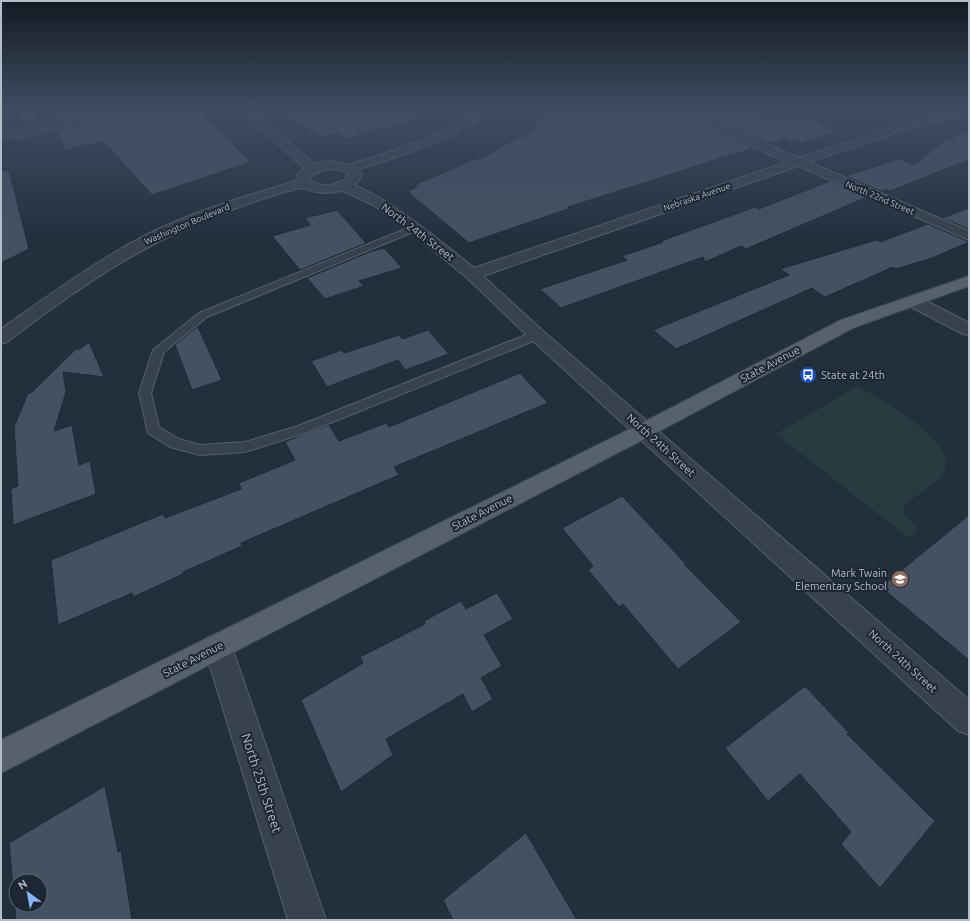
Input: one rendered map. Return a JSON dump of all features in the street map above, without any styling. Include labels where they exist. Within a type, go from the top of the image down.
[{"type":"main road","name":"State Avenue","points":[[1,757],[645,430],[847,324],[969,281]]},
{"type":"street","points":[[296,154],[312,169]]},
{"type":"street","points":[[350,168],[354,171],[355,175],[353,179],[342,185],[325,188],[309,186],[302,180],[302,176],[312,169],[336,165],[350,168],[393,154]]},
{"type":"street","name":"North 22nd Street","points":[[779,154],[969,236]]},
{"type":"street","name":"Nebraska Avenue","points":[[472,274],[822,154]]},
{"type":"street","name":"Washington Boulevard","points":[[1,338],[74,284],[144,242],[174,227],[237,202],[304,183]]},
{"type":"street","name":"North 24th Street","points":[[342,185],[378,202],[415,228],[472,274],[537,335],[969,720]]},
{"type":"street","points":[[913,301],[969,330]]},
{"type":"street","name":"North 25th Street","points":[[218,646],[307,920]]},
{"type":"lane","points":[[415,228],[203,315],[159,350],[145,393],[153,430],[175,443],[200,450],[245,447],[303,429],[537,335]]},
{"type":"green space","points":[[858,386],[900,412],[916,424],[931,437],[942,450],[946,463],[942,475],[939,479],[904,506],[904,514],[918,529],[909,538],[776,434]]},
{"type":"building","points":[[115,154],[243,154],[250,162],[152,195]]},
{"type":"building","points":[[490,154],[734,154],[568,207],[571,208],[469,243],[408,191],[418,187],[414,185],[477,158],[481,159]]},
{"type":"building","points":[[928,154],[969,154],[969,160],[890,191],[886,189],[881,191],[846,176],[899,159],[915,165]]},
{"type":"building","points":[[9,170],[29,249],[1,263],[1,171]]},
{"type":"building","points":[[830,181],[867,197],[746,249],[741,246],[705,262],[703,257],[561,308],[540,289],[627,260],[622,256],[755,207],[759,209]]},
{"type":"building","points":[[969,208],[969,229],[942,218]]},
{"type":"building","points":[[337,210],[366,243],[300,270],[272,236],[310,225],[305,218]]},
{"type":"building","points":[[928,224],[969,242],[932,258],[896,269],[893,267],[825,297],[812,288],[676,349],[653,330],[789,275],[780,269],[876,240],[880,242]]},
{"type":"building","points":[[384,248],[402,268],[359,281],[364,286],[325,299],[307,278],[372,251]]},
{"type":"building","points":[[197,327],[222,380],[192,390],[175,345]]},
{"type":"building","points":[[428,330],[449,354],[405,370],[398,360],[327,387],[311,361],[342,350],[344,353],[399,335],[402,339]]},
{"type":"building","points":[[89,342],[104,377],[63,372],[66,392],[54,431],[72,425],[79,465],[90,461],[96,494],[13,525],[11,489],[18,486],[14,427],[28,393],[31,393],[76,349],[80,349]]},
{"type":"building","points":[[520,373],[548,403],[394,467],[399,475],[241,543],[242,546],[183,572],[183,574],[133,597],[132,593],[58,625],[51,560],[163,514],[165,518],[241,489],[239,483],[295,460],[285,442],[299,436],[329,425],[339,441],[386,423],[389,427]]},
{"type":"building","points":[[622,496],[685,563],[684,564],[741,622],[678,669],[623,604],[619,607],[588,570],[593,566],[562,528]]},
{"type":"building","name":"Mark Twain Elementary School","points":[[969,515],[969,660],[881,587]]},
{"type":"building","points":[[497,593],[513,619],[484,635],[502,666],[481,678],[493,699],[472,712],[463,694],[386,739],[393,755],[341,792],[301,700],[363,663],[360,657],[425,624],[424,621],[461,601],[466,609]]},
{"type":"building","points":[[805,686],[849,733],[847,734],[935,821],[880,888],[841,844],[851,832],[800,774],[768,801],[725,748]]},
{"type":"building","points":[[105,786],[118,852],[121,850],[132,920],[16,920],[15,913],[48,913],[48,873],[12,873],[9,843]]},
{"type":"building","points":[[526,833],[577,920],[453,920],[443,900]]},
{"type":"place","name":"State at 24th","points":[[808,375]]},
{"type":"place","name":"Mark Twain Elementary School","points":[[900,579]]}]
